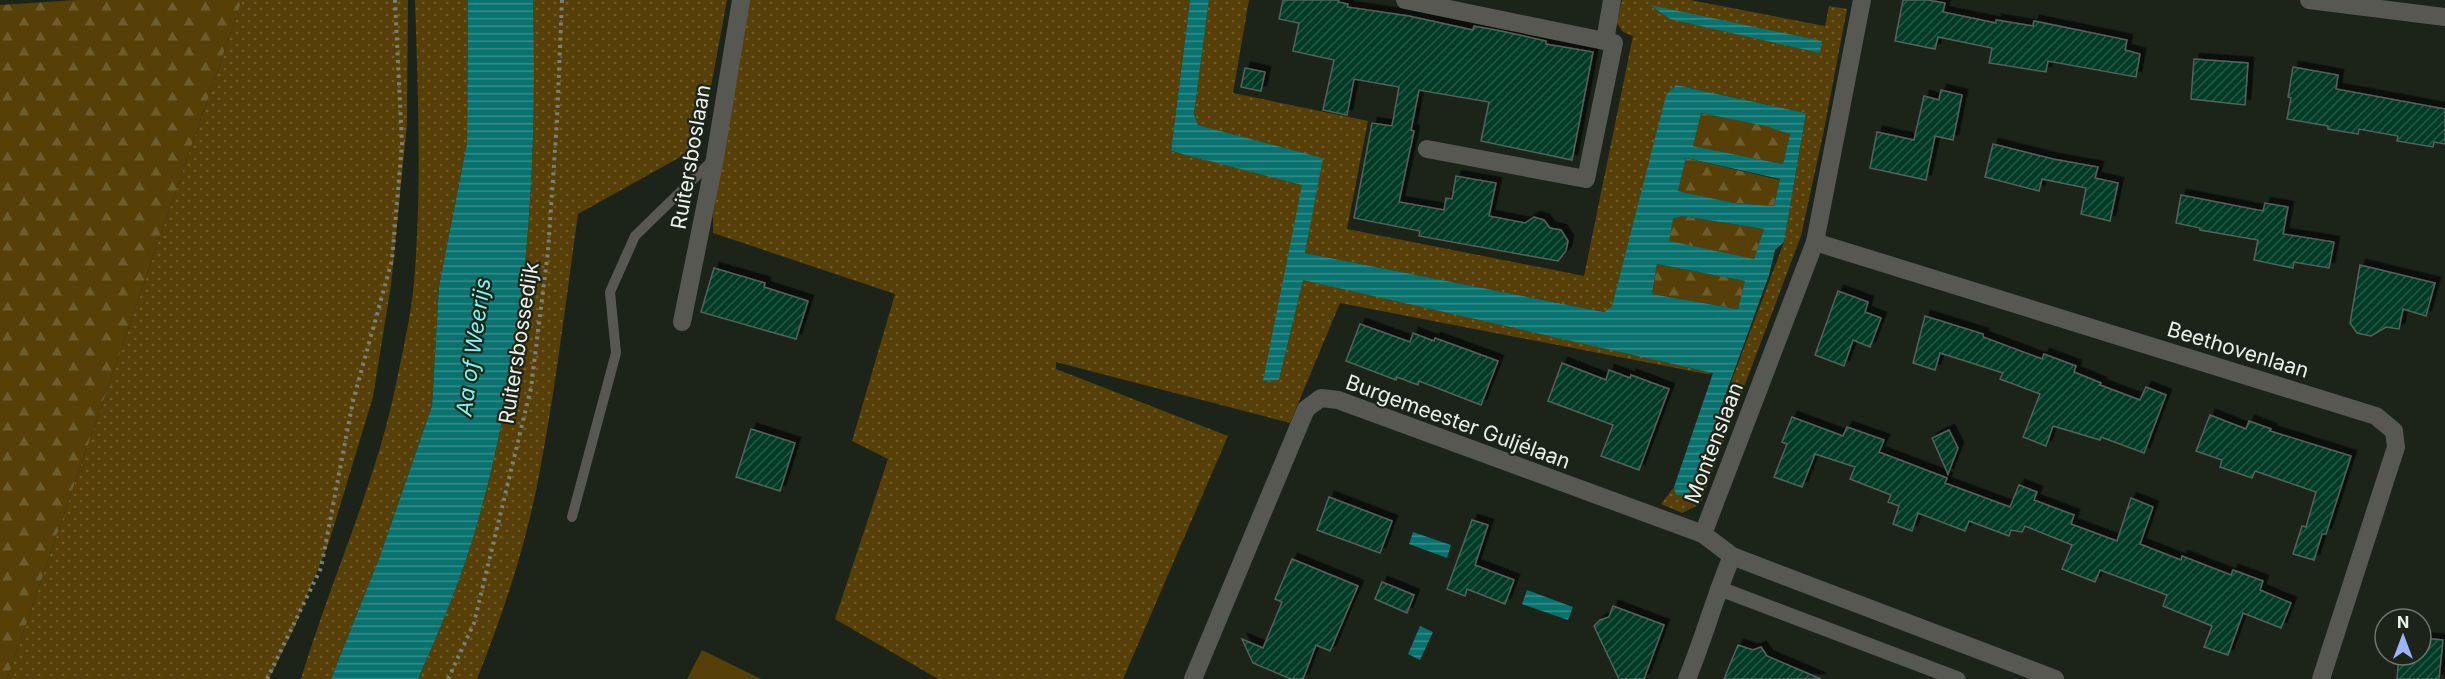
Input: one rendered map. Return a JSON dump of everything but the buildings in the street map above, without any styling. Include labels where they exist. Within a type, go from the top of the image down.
[{"type":"street","name":"Ruitersboslaan","points":[[682,322],[715,158],[741,0]]},
{"type":"street","points":[[1405,0],[1614,43],[1586,179],[1426,149]]},
{"type":"street","points":[[1605,41],[1612,0]]},
{"type":"street","name":"Montenslaan","points":[[1862,0],[1815,242],[1703,534],[1732,556],[2055,679]]},
{"type":"street","points":[[2309,0],[2445,17]]},
{"type":"street","name":"Beethovenlaan","points":[[1815,242],[2376,416],[2394,430],[2396,447],[2321,679]]},
{"type":"street","name":"Burgemeester Guljélaan","points":[[1193,679],[1306,409],[1320,398],[1338,400],[1703,534]]},
{"type":"street","points":[[1687,679],[1700,649],[1718,588],[1732,556]]},
{"type":"street","points":[[1718,588],[1958,679]]},
{"type":"lane","points":[[572,517],[616,352],[610,292],[635,236],[715,158]]},
{"type":"path","points":[[267,679],[321,568],[353,401],[392,260],[402,144],[395,0]]},
{"type":"path","name":"Ruitersbossedijk","points":[[448,679],[474,623],[531,388],[548,251],[557,122],[562,0]]},
{"type":"green space","points":[[76,0],[242,0],[7,679],[0,679],[0,5]]},
{"type":"green space","points":[[242,0],[408,0],[407,124],[391,285],[373,397],[329,542],[294,628],[269,679],[7,679]]},
{"type":"green space","points":[[415,0],[468,0],[467,143],[439,286],[432,406],[380,556],[331,679],[301,679],[376,462],[409,322],[418,212],[419,141]]},
{"type":"green space","points":[[533,0],[727,0],[700,146],[578,214],[556,375],[535,497],[514,576],[477,679],[418,679],[462,572],[474,535],[505,404],[516,337],[530,202],[533,135]]},
{"type":"green space","points":[[747,0],[1190,0],[1171,151],[1303,184],[1279,380],[1303,279],[1714,373],[1707,374],[1340,303],[1290,423],[1056,362],[1056,369],[1228,436],[1123,679],[938,679],[835,619],[888,459],[852,441],[895,294],[713,233],[713,215]]},
{"type":"green space","points":[[1209,0],[1249,0],[1233,93],[1368,121],[1347,229],[1584,276],[1633,36],[1623,32],[1617,23],[1622,0],[1690,0],[1825,26],[1829,6],[1847,9],[1801,236],[1700,504],[1682,513],[1661,504],[1674,487],[1677,495],[1689,494],[1784,242],[1806,113],[1676,85],[1666,96],[1612,307],[1604,312],[1305,253],[1322,158],[1198,125],[1194,114]],"holes":[[[1651,6],[1821,41],[1820,52]]]},
{"type":"green space","points":[[1700,113],[1766,125],[1790,134],[1783,164],[1692,146]]},
{"type":"green space","points":[[1686,158],[1780,180],[1774,206],[1734,203],[1678,191]]},
{"type":"green space","points":[[1682,216],[1764,229],[1754,260],[1668,241],[1673,219]]},
{"type":"green space","points":[[1657,264],[1746,281],[1738,309],[1652,294]]},
{"type":"green space","points":[[702,650],[761,679],[687,679]]},
{"type":"water","name":"Aa of Weerijs","points":[[468,0],[533,0],[533,135],[530,202],[516,337],[505,404],[474,535],[448,608],[418,679],[331,679],[380,556],[432,406],[439,286],[467,143]]},
{"type":"water","points":[[1190,0],[1209,0],[1194,114],[1198,125],[1323,158],[1305,253],[1604,312],[1612,306],[1666,95],[1676,85],[1806,113],[1784,242],[1775,250],[1769,275],[1689,495],[1676,495],[1674,487],[1713,373],[1303,280],[1279,380],[1263,381],[1302,185],[1171,151]],"holes":[[[1701,113],[1766,126],[1790,134],[1783,164],[1693,146]],[[1686,158],[1780,179],[1774,206],[1734,203],[1678,191]],[[1682,216],[1764,229],[1754,259],[1669,241],[1673,219]],[[1657,264],[1745,281],[1738,309],[1652,294]]]},
{"type":"water","points":[[1650,5],[1822,41],[1820,53],[1670,19]]},
{"type":"water","points":[[1413,532],[1451,545],[1447,558],[1409,544]]},
{"type":"water","points":[[1527,590],[1573,607],[1568,620],[1522,604]]},
{"type":"water","points":[[1420,626],[1433,632],[1420,660],[1408,654]]}]
